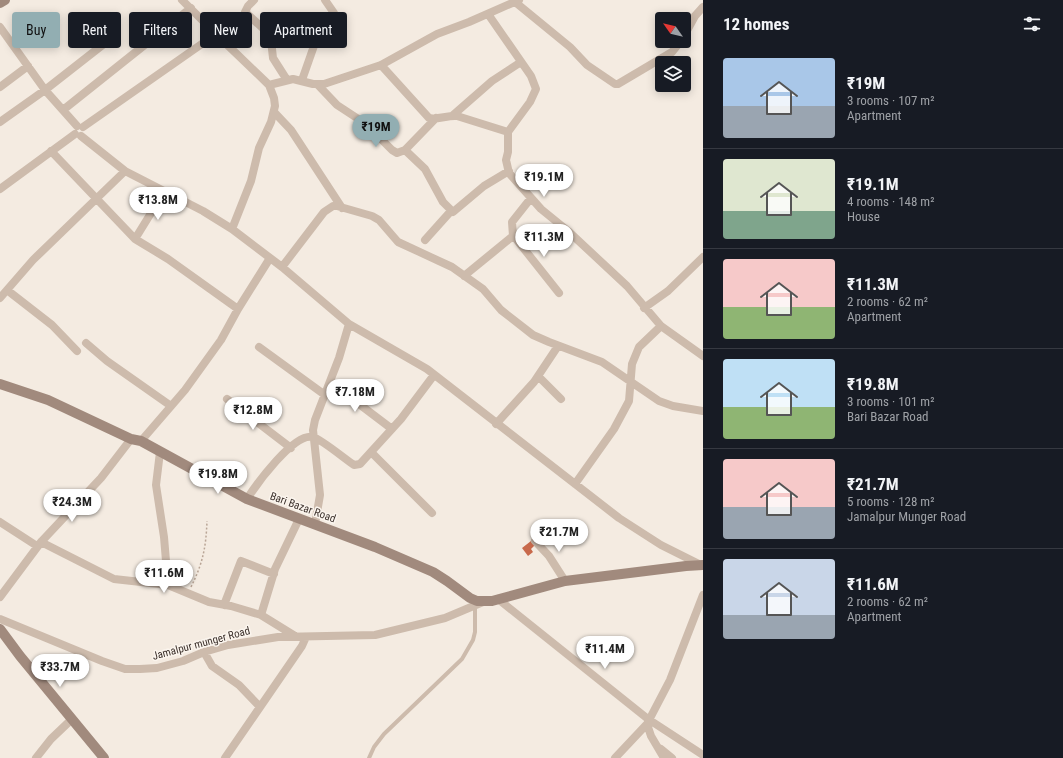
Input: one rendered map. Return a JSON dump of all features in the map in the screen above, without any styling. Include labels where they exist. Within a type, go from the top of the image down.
[{"type":"street","points":[[0,3],[5,0]]},
{"type":"street","points":[[182,0],[200,17]]},
{"type":"street","points":[[254,0],[246,8],[246,13],[267,32],[271,40],[273,58],[287,80]]},
{"type":"street","points":[[302,80],[315,43],[334,15],[325,0]]},
{"type":"street","points":[[269,85],[287,80],[302,80],[324,84],[381,65],[437,34],[517,1],[570,47],[587,65],[615,84],[621,83],[672,52],[675,48]]},
{"type":"street","points":[[691,23],[703,7]]},
{"type":"street","points":[[63,110],[191,8]]},
{"type":"street","points":[[488,14],[531,76],[536,89],[530,102],[508,132],[508,152],[506,160],[508,171],[531,198],[627,286],[644,308],[661,326],[703,356]]},
{"type":"street","points":[[0,27],[45,90],[79,131],[125,171],[203,211],[232,229],[282,267],[349,324],[408,357],[434,375],[496,424],[640,532],[702,565]]},
{"type":"street","points":[[0,190],[51,151],[200,45]]},
{"type":"street","points":[[0,122],[45,90],[99,48]]},
{"type":"street","points":[[231,48],[269,85],[274,98],[274,112],[260,148],[243,204],[232,229]]},
{"type":"street","points":[[452,116],[492,81],[521,62]]},
{"type":"street","points":[[381,65],[426,115],[432,119],[452,116],[508,132]]},
{"type":"street","points":[[0,87],[28,66]]},
{"type":"street","points":[[318,84],[337,105],[366,124],[392,150],[397,153],[405,150],[436,118]]},
{"type":"street","points":[[274,112],[291,130],[342,208]]},
{"type":"street","points":[[405,150],[425,169],[441,198],[451,211]]},
{"type":"street","points":[[51,151],[135,239],[168,259],[238,309]]},
{"type":"street","points":[[0,298],[33,260],[97,200],[125,171]]},
{"type":"street","points":[[425,240],[451,211],[455,211],[484,186],[508,171]]},
{"type":"street","points":[[135,239],[164,192]]},
{"type":"street","points":[[531,198],[512,222],[513,234],[559,293]]},
{"type":"street","points":[[282,267],[324,212],[333,206],[372,216],[382,223],[398,242],[442,261],[486,292],[516,322],[533,335],[602,362],[631,380],[659,401],[673,406],[703,411]]},
{"type":"street","points":[[464,276],[513,234]]},
{"type":"street","points":[[644,308],[668,291],[703,257]]},
{"type":"street","points":[[0,597],[39,544],[136,440],[171,406],[220,340],[270,258]]},
{"type":"street","points":[[7,290],[52,325],[77,351]]},
{"type":"street","points":[[315,524],[320,495],[313,437],[315,420],[339,358],[349,324]]},
{"type":"street","points":[[575,484],[623,414],[629,401],[632,364],[639,347],[661,326]]},
{"type":"street","points":[[86,343],[107,361],[171,406]]},
{"type":"street","points":[[496,424],[524,395],[558,346]]},
{"type":"street","points":[[258,347],[325,395]]},
{"type":"street","points":[[247,499],[265,473],[303,438],[313,437],[356,465],[360,464],[392,429],[434,375]]},
{"type":"street","points":[[538,376],[561,398]]},
{"type":"street","points":[[330,382],[392,429]]},
{"type":"street","name":"Bari Bazar Road","points":[[0,384],[48,400],[136,440],[247,499],[396,556],[447,581],[479,604]]},
{"type":"street","points":[[228,399],[291,448]]},
{"type":"street","points":[[160,452],[156,485],[164,537],[168,585]]},
{"type":"street","points":[[371,452],[432,513]]},
{"type":"street","points":[[261,615],[274,574],[299,519]]},
{"type":"street","points":[[0,522],[39,544],[114,579],[168,585],[209,602],[261,615],[295,636]]},
{"type":"street","points":[[534,541],[549,556],[565,582]]},
{"type":"street","points":[[224,605],[241,561],[274,574]]},
{"type":"street","points":[[479,604],[565,582],[702,565]]},
{"type":"street","points":[[615,758],[648,721],[670,680],[703,595]]},
{"type":"street","points":[[498,599],[648,721],[703,755]]},
{"type":"street","name":"Jamalpur munger Road","points":[[0,618],[74,650],[125,668],[157,668],[183,661],[204,652],[257,640],[295,636],[306,637],[375,634],[420,625],[459,613],[479,604]]},
{"type":"street","points":[[0,629],[20,656],[104,758]]},
{"type":"street","points":[[225,758],[302,646],[306,637]]},
{"type":"street","points":[[204,652],[212,666],[239,685],[260,707]]},
{"type":"street","points":[[36,758],[72,719]]},
{"type":"street","points":[[648,721],[651,736],[664,758]]},
{"type":"street","points":[[659,748],[672,758]]},
{"type":"lane","points":[[369,758],[374,747],[384,734],[462,659],[474,636],[479,604]]},
{"type":"path","points":[[188,594],[200,568],[206,547],[207,521]]},
{"type":"building","points":[[531,541],[535,545],[531,549],[533,552],[528,556],[522,548]]}]
